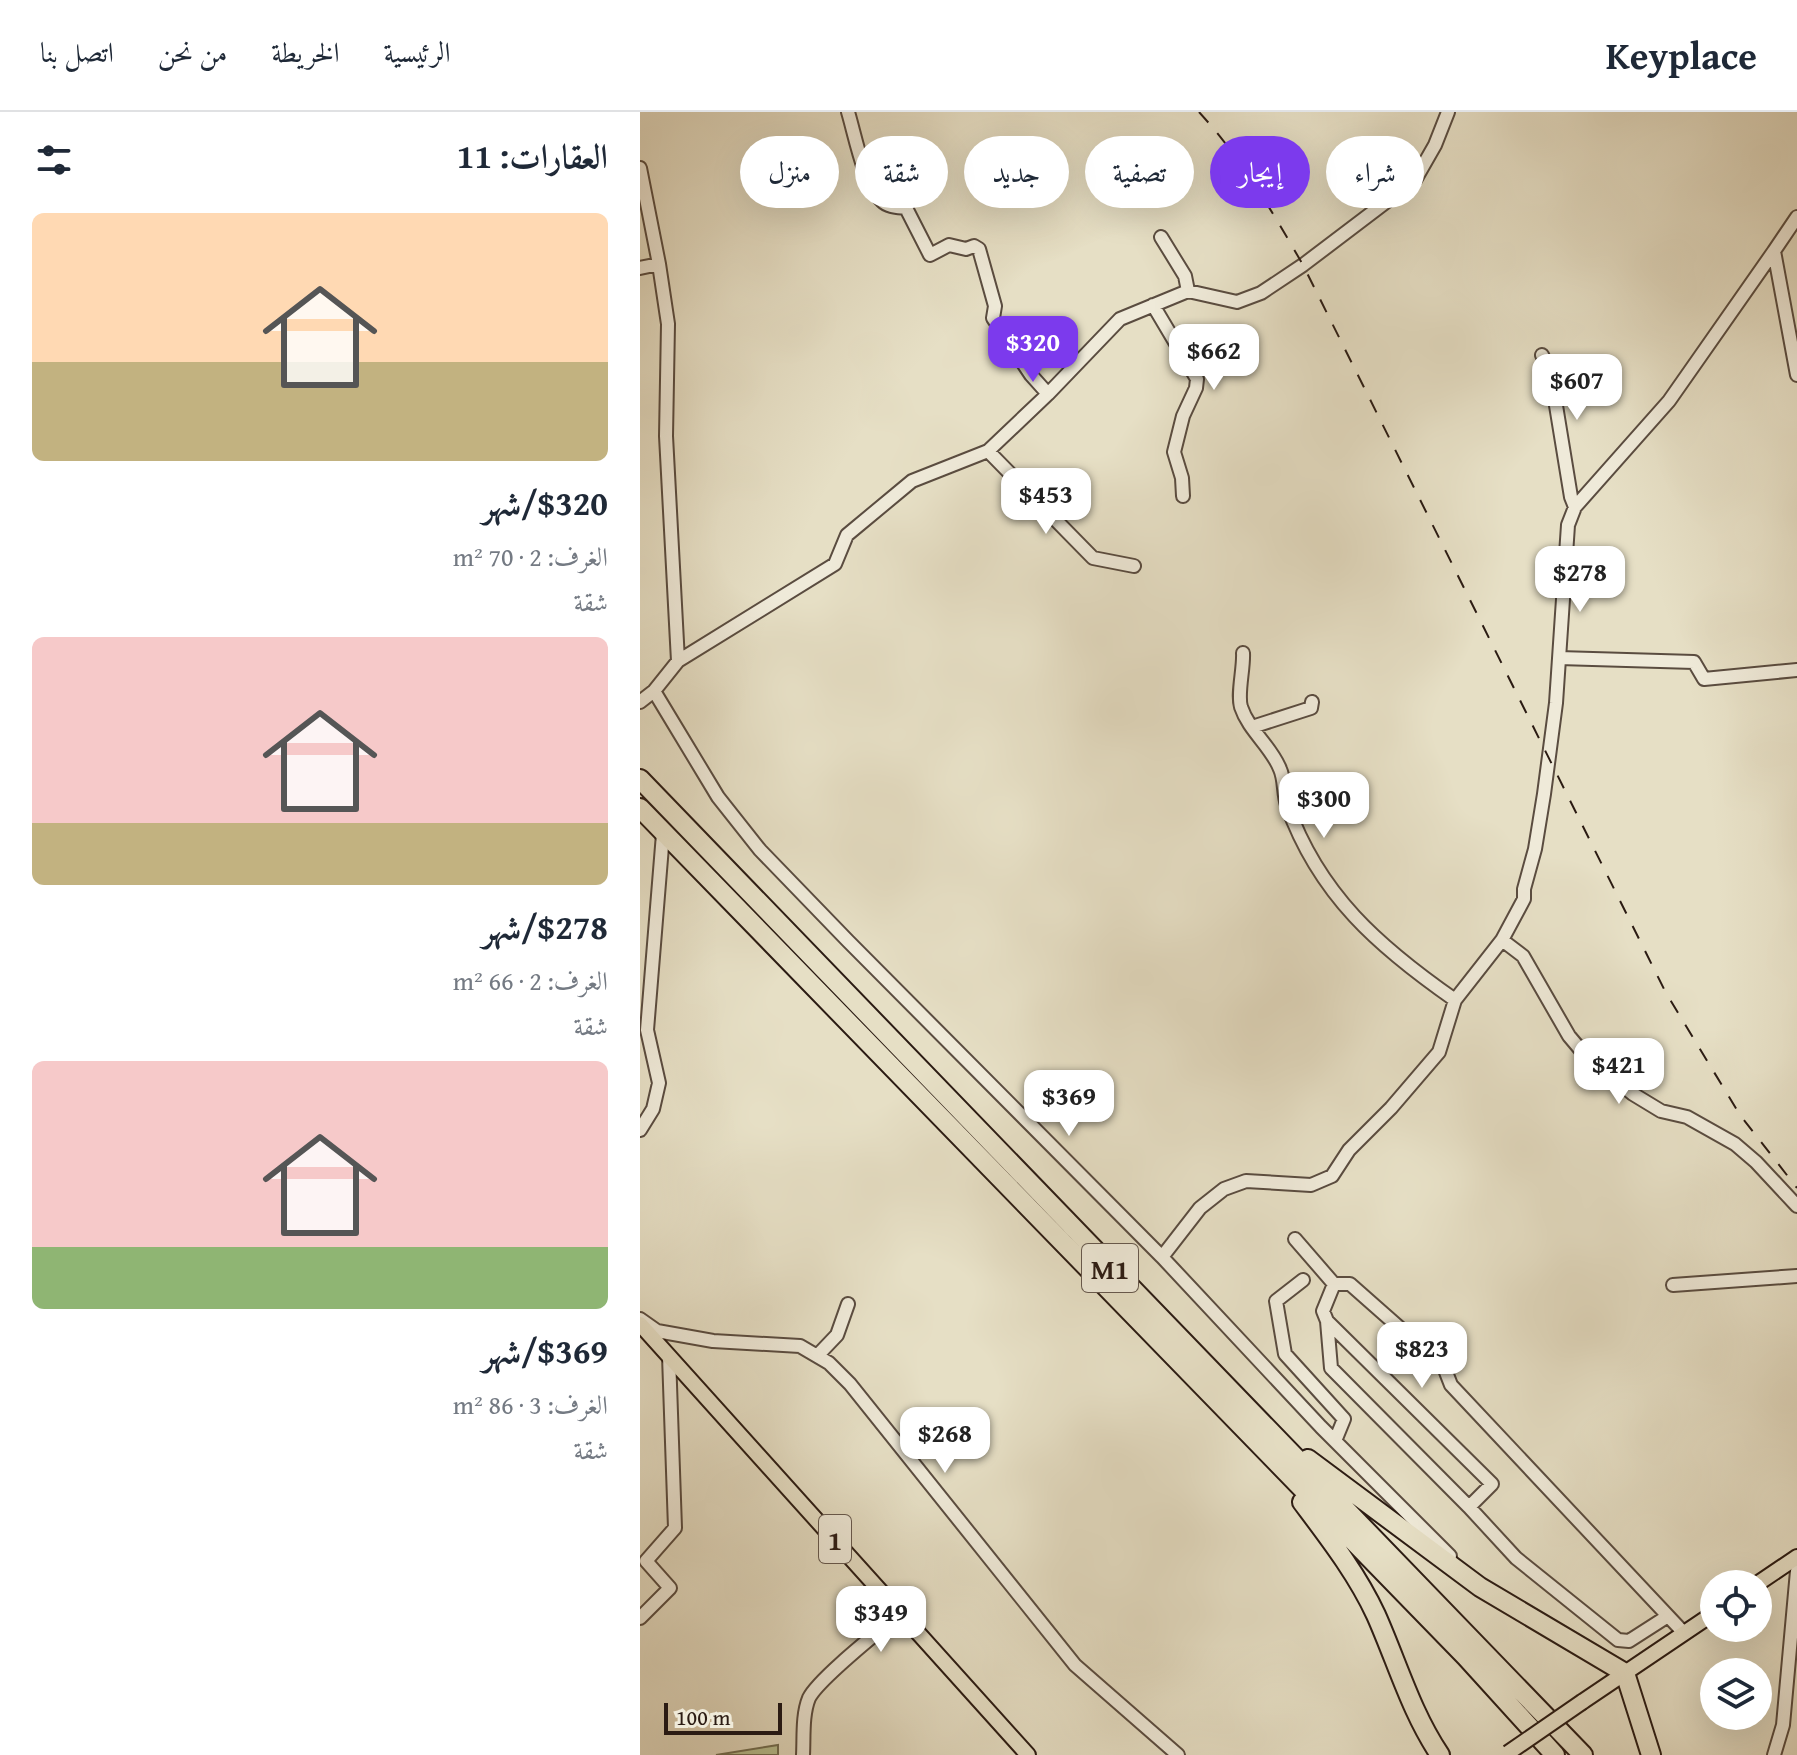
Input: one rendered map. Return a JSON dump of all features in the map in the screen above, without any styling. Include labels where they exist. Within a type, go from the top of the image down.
[{"type":"highway","name":"M1","points":[[640,779],[1583,1755]]},
{"type":"highway","name":"M1","points":[[640,808],[1466,1657],[1555,1755]]},
{"type":"highway","points":[[1261,1425],[1480,1587],[1625,1673],[1651,1755]]},
{"type":"highway","points":[[1265,1451],[1345,1561],[1367,1599],[1423,1730],[1440,1755]]},
{"type":"main road","name":"1","points":[[640,1321],[1028,1755]]},
{"type":"main road","points":[[1772,1574],[1797,1557]]},
{"type":"main road","points":[[1507,1754],[1700,1622]]},
{"type":"street","points":[[848,112],[868,178],[882,201],[906,208],[930,255],[949,245],[979,249],[995,306],[993,318],[1031,375],[1048,394]]},
{"type":"street","points":[[640,702],[654,691],[678,661],[835,564],[847,535],[912,481],[988,451],[1120,319],[1188,291],[1237,302],[1261,293],[1303,265],[1415,180],[1435,145],[1448,112]]},
{"type":"street","points":[[640,168],[668,324],[666,436],[678,661]]},
{"type":"street","points":[[1162,1257],[1200,1208],[1224,1189],[1246,1181],[1311,1185],[1332,1176],[1349,1150],[1391,1108],[1439,1052],[1455,1000],[1502,940],[1524,899],[1535,849],[1556,703],[1568,525],[1575,507],[1669,401],[1797,217]]},
{"type":"street","points":[[1161,237],[1185,276],[1188,291]]},
{"type":"street","points":[[1774,251],[1797,375]]},
{"type":"street","points":[[640,268],[659,264]]},
{"type":"street","points":[[1153,305],[1197,379],[1174,452],[1182,478],[1183,496]]},
{"type":"street","points":[[1542,355],[1551,375],[1575,507]]},
{"type":"street","points":[[988,451],[1093,558],[1134,566]]},
{"type":"street","points":[[1243,653],[1241,706],[1282,771],[1286,803],[1324,880],[1358,922],[1455,1000]]},
{"type":"street","points":[[1559,658],[1694,662],[1704,679],[1797,670]]},
{"type":"street","points":[[654,691],[718,797],[760,850],[1162,1257],[1335,1441],[1480,1587]]},
{"type":"street","points":[[1252,727],[1311,708],[1312,702]]},
{"type":"street","points":[[640,1130],[653,1109],[659,1083],[647,1030],[663,834]]},
{"type":"street","points":[[1502,940],[1523,956],[1563,1026],[1585,1055],[1633,1094],[1661,1111],[1687,1117],[1735,1144],[1797,1206]]},
{"type":"street","points":[[1295,1239],[1334,1284],[1350,1284],[1444,1367],[1451,1385],[1684,1633]]},
{"type":"street","points":[[1673,1285],[1797,1276]]},
{"type":"street","points":[[1303,1280],[1276,1301],[1282,1339],[1285,1354],[1344,1419],[1335,1441]]},
{"type":"street","points":[[1334,1284],[1323,1311],[1327,1321],[1331,1368],[1516,1558],[1618,1640],[1629,1641],[1668,1616]]},
{"type":"street","points":[[817,1356],[837,1335],[848,1304]]},
{"type":"street","points":[[640,1321],[657,1331],[713,1341],[800,1346],[829,1363],[850,1384],[1075,1665],[1178,1755]]},
{"type":"street","points":[[1327,1321],[1492,1484],[1469,1507]]},
{"type":"street","points":[[640,1618],[670,1588],[642,1561],[675,1528],[669,1356]]},
{"type":"street","points":[[1774,1755],[1783,1725],[1796,1575]]},
{"type":"street","points":[[803,1755],[810,1698],[836,1669],[902,1612]]},
{"type":"green space","points":[[778,1745],[778,1755],[716,1755]]},
{"type":"railway","points":[[1199,112],[1242,166],[1303,265],[1666,993],[1740,1115],[1797,1188]]}]
